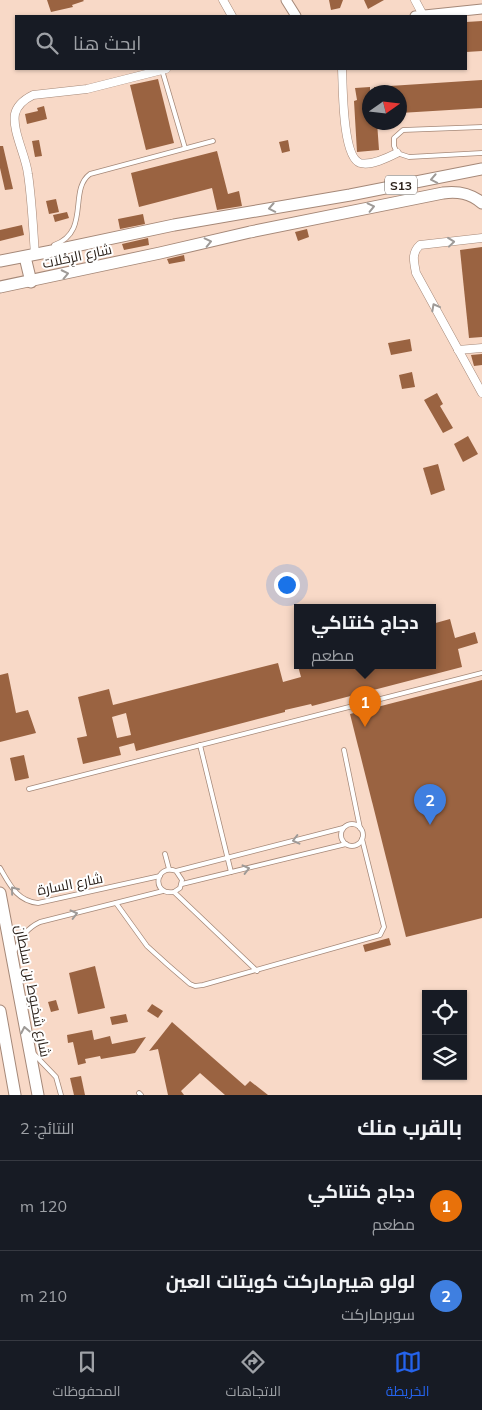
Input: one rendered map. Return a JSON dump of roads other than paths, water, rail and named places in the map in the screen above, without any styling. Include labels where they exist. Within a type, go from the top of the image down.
[{"type":"main road","name":"شارع الرِحْلاَت","points":[[0,261],[174,225],[482,169]]},
{"type":"main road","name":"شارع الرِحْلاَت","points":[[0,287],[160,254],[250,232],[443,193],[461,192],[470,195],[482,203]]},
{"type":"main road","points":[[31,282],[32,253]]},
{"type":"main road","name":"شارع شخبوط بن سلطان","points":[[0,893],[38,1095]]},
{"type":"main road","points":[[0,1011],[16,1095]]},
{"type":"street","points":[[223,0],[231,15]]},
{"type":"street","points":[[286,0],[295,15]]},
{"type":"street","points":[[415,0],[419,15]]},
{"type":"street","points":[[428,15],[482,9]]},
{"type":"street","points":[[32,253],[28,175],[23,149],[15,127],[16,113],[20,104],[33,95],[81,90],[160,70]]},
{"type":"street","points":[[342,70],[344,118],[351,156],[359,163],[368,163],[397,153]]},
{"type":"street","points":[[482,238],[420,245],[414,252],[413,260],[416,272],[482,393]]},
{"type":"street","points":[[458,350],[482,348]]},
{"type":"lane","points":[[164,70],[185,148]]},
{"type":"lane","points":[[482,127],[404,130],[394,138],[394,146],[397,153],[408,157],[482,153]]},
{"type":"lane","points":[[32,253],[56,244],[69,235],[76,220],[82,184],[90,174],[213,141]]},
{"type":"lane","points":[[29,788],[482,673]]},
{"type":"lane","points":[[200,745],[231,872]]},
{"type":"lane","points":[[116,903],[147,946],[190,984],[195,986],[257,971],[380,935],[384,927],[381,911],[362,839],[363,835],[344,750]]},
{"type":"lane","points":[[169,869],[176,871],[354,824],[360,828]]},
{"type":"lane","points":[[343,828],[341,839],[346,844],[353,846],[362,839]]},
{"type":"lane","points":[[182,884],[346,844]]},
{"type":"lane","points":[[165,854],[169,869]]},
{"type":"lane","name":"شارع السارة","points":[[0,868],[16,894],[24,900],[38,903],[160,876]]},
{"type":"lane","points":[[169,869],[160,876],[158,884],[163,891],[174,892],[257,971]]},
{"type":"lane","points":[[174,892],[182,884],[181,877],[176,871]]},
{"type":"lane","name":"شارع السارة","points":[[12,959],[21,938],[31,926],[40,922],[163,891]]},
{"type":"lane","points":[[29,1050],[54,1074],[61,1095]]},
{"type":"place","name":"دجاج كنتاكي","points":[[365,727]]},
{"type":"place","name":"لولو هيبرماركت كويتات العين","points":[[430,825]]}]
